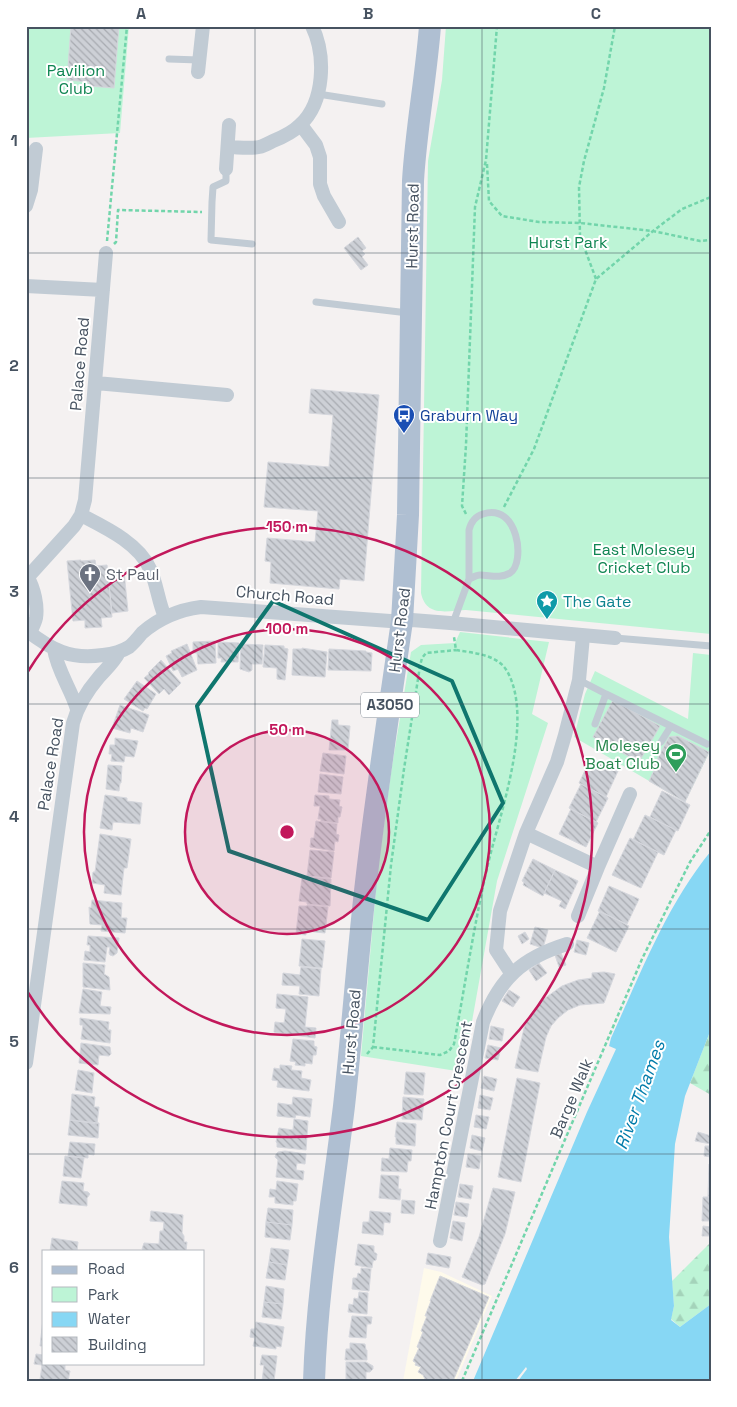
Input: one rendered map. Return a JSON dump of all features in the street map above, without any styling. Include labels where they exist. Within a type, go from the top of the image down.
[{"type":"main road","name":"Hurst Road","points":[[314,1381],[321,1286],[345,1094],[364,902],[378,786],[402,621],[408,515],[412,181],[430,26]]},
{"type":"street","points":[[198,66],[204,26]]},
{"type":"street","points":[[228,147],[258,147],[283,137],[301,125],[318,94],[321,73],[320,50],[312,26]]},
{"type":"street","points":[[226,169],[229,125]]},
{"type":"street","points":[[301,125],[316,145],[320,158],[320,184],[324,196],[339,222]]},
{"type":"street","points":[[26,206],[31,190],[30,168],[36,149]]},
{"type":"street","name":"Palace Road","points":[[28,632],[36,619],[36,613],[32,584],[27,578],[54,550],[81,515],[85,500],[106,253]]},
{"type":"street","points":[[26,286],[103,290]]},
{"type":"street","points":[[96,383],[227,395]]},
{"type":"street","points":[[81,515],[116,534],[145,560],[152,573],[159,601],[166,617]]},
{"type":"street","name":"Church Road","points":[[28,632],[54,650],[66,655],[90,657],[119,652],[127,648],[142,634],[166,617],[183,609],[201,606],[390,622],[402,621]]},
{"type":"street","points":[[402,621],[453,623],[615,638]]},
{"type":"street","points":[[512,973],[496,950],[500,912],[526,833],[557,762],[566,735],[579,680],[583,636]]},
{"type":"street","name":"Palace Road","points":[[54,650],[55,658],[69,686],[77,709]]},
{"type":"street","name":"Palace Road","points":[[26,1063],[70,736],[77,709],[86,693],[114,661],[119,652]]},
{"type":"street","points":[[578,916],[630,794]]},
{"type":"street","points":[[526,833],[598,866]]},
{"type":"street","name":"Hampton Court Crescent","points":[[440,1241],[483,1022],[489,1006],[498,989],[522,964],[536,956],[567,944]]},
{"type":"lane","points":[[169,59],[198,66]]},
{"type":"lane","points":[[318,94],[382,104]]},
{"type":"lane","points":[[226,169],[226,181],[214,187],[211,240],[252,244]]},
{"type":"lane","points":[[316,302],[411,313]]},
{"type":"lane","points":[[453,623],[469,579],[470,523],[485,513],[501,513],[510,521],[516,542],[518,564],[512,572],[501,577],[479,575],[469,579]]},
{"type":"lane","points":[[615,638],[711,646]]},
{"type":"lane","points":[[579,680],[707,744]]},
{"type":"lane","points":[[595,724],[606,694]]},
{"type":"lane","points":[[661,742],[671,726]]},
{"type":"path","points":[[106,253],[127,26]]},
{"type":"path","points":[[470,523],[462,506],[475,207],[486,160],[497,26]]},
{"type":"path","points":[[596,279],[580,236],[579,187],[584,161],[604,88],[615,26]]},
{"type":"path","points":[[486,160],[489,201],[502,216],[539,222],[580,223],[653,231],[700,241],[711,240]]},
{"type":"path","points":[[501,513],[534,450],[596,279],[682,209],[711,197]]},
{"type":"path","points":[[106,253],[116,242],[118,210],[204,212],[212,202]]},
{"type":"path","points":[[453,623],[456,650]]},
{"type":"path","points":[[365,1054],[370,1052],[373,1047],[391,865],[422,658],[426,653],[456,650],[493,658],[502,664],[507,671],[517,702],[513,764],[487,868],[454,1044],[449,1052],[440,1055],[373,1047]]},
{"type":"path","name":"Barge Walk","points":[[462,1381],[642,959],[690,862],[711,830]]},
{"type":"highlighted area","points":[[273,601],[452,681],[503,803],[428,920],[229,851],[197,706]]},
{"type":"shaded area","points":[[424,1268],[441,1272],[492,1296],[456,1381],[403,1381]]},
{"type":"green space","name":"Pavilion Club","points":[[26,26],[129,26],[120,133],[26,138]]},
{"type":"green space","name":"Hurst Park","points":[[446,26],[711,26],[711,634],[466,610],[438,611],[427,606],[424,601],[421,593],[428,161],[442,80]]},
{"type":"green space","points":[[460,632],[549,642],[532,714],[548,723],[497,881],[463,1072],[361,1056],[378,867],[411,652],[421,645],[455,643]]},
{"type":"green space","points":[[693,653],[711,655],[711,749],[685,802],[574,737],[585,694],[595,671],[688,719]]},
{"type":"green space","points":[[711,1029],[711,1095],[690,1083]]},
{"type":"green space","points":[[711,1242],[711,1304],[680,1327],[671,1319],[674,1306],[672,1281]]},
{"type":"water","name":"River Thames","points":[[711,851],[711,1029],[685,1096],[675,1144],[669,1237],[674,1306],[671,1320],[680,1327],[711,1304],[711,1381],[518,1381],[527,1369],[526,1367],[515,1381],[473,1381],[587,1112],[616,1049],[609,1046],[611,1038],[667,918],[695,872]]},
{"type":"building","points":[[71,26],[119,26],[114,88],[89,86],[89,82],[67,80]]},
{"type":"building","points":[[358,237],[366,248],[362,251],[365,254],[362,257],[368,265],[361,270],[344,248]]},
{"type":"building","points":[[311,389],[379,395],[364,581],[340,579],[339,589],[270,583],[271,562],[265,561],[267,538],[315,542],[318,511],[264,507],[268,462],[329,467],[333,415],[309,413]]},
{"type":"building","name":"St Paul","points":[[95,560],[96,566],[107,565],[112,617],[101,618],[102,627],[85,628],[85,620],[73,621],[67,561]]},
{"type":"building","points":[[124,572],[128,611],[112,613],[108,573]]},
{"type":"building","points":[[215,641],[216,663],[198,664],[197,653],[193,653],[193,642]]},
{"type":"building","points":[[218,642],[239,643],[238,662],[221,662],[222,658],[218,658]]},
{"type":"building","points":[[187,644],[197,670],[182,677],[178,669],[173,671],[166,656],[172,653],[171,651]]},
{"type":"building","points":[[241,644],[263,645],[262,664],[252,664],[252,670],[249,672],[240,669]]},
{"type":"building","points":[[265,645],[284,646],[284,648],[288,649],[285,680],[277,679],[277,668],[263,667]]},
{"type":"building","points":[[302,648],[327,652],[325,677],[292,675],[293,649]]},
{"type":"building","points":[[329,649],[372,653],[371,671],[328,670]]},
{"type":"building","points":[[161,660],[181,683],[169,695],[164,689],[159,694],[144,678]]},
{"type":"building","points":[[137,681],[156,694],[147,709],[145,708],[143,711],[124,699]]},
{"type":"building","points":[[613,700],[660,726],[639,762],[593,737]]},
{"type":"building","points":[[120,705],[149,715],[143,732],[131,728],[130,733],[112,728]]},
{"type":"building","points":[[332,720],[338,720],[338,725],[350,726],[348,750],[329,750]]},
{"type":"building","name":"Molesey Boat Club","points":[[678,736],[709,752],[685,802],[649,781],[656,766],[654,765],[669,737]]},
{"type":"building","points":[[115,738],[138,741],[134,757],[125,756],[124,762],[111,761],[112,754],[109,754],[110,745],[115,745]]},
{"type":"building","points":[[323,753],[346,756],[344,774],[320,771]]},
{"type":"building","points":[[591,758],[618,771],[606,797],[579,783]]},
{"type":"building","points":[[108,765],[122,766],[119,791],[106,789]]},
{"type":"building","points":[[320,774],[343,777],[341,794],[318,792]]},
{"type":"building","points":[[581,784],[608,798],[596,822],[569,808]]},
{"type":"building","points":[[662,791],[690,805],[678,831],[650,817]]},
{"type":"building","points":[[105,795],[127,798],[127,801],[142,803],[140,824],[113,822],[112,830],[100,828]]},
{"type":"building","points":[[315,795],[329,796],[329,799],[340,800],[339,806],[342,807],[338,823],[318,819],[320,806],[314,806]]},
{"type":"building","points":[[571,809],[598,823],[586,847],[559,834]]},
{"type":"building","points":[[645,815],[676,830],[664,855],[633,840]]},
{"type":"building","points":[[316,821],[337,824],[336,834],[339,835],[338,842],[335,841],[334,851],[310,847],[311,838],[314,838]]},
{"type":"building","points":[[100,834],[131,839],[127,868],[124,868],[121,895],[104,893],[105,885],[92,883]]},
{"type":"building","points":[[630,838],[658,852],[641,888],[612,875]]},
{"type":"building","points":[[310,850],[334,852],[331,878],[307,876]]},
{"type":"building","points":[[533,859],[555,870],[543,896],[523,885],[524,882],[522,881]]},
{"type":"building","points":[[555,870],[578,881],[565,909],[559,906],[562,901],[544,893]]},
{"type":"building","points":[[310,877],[331,879],[330,906],[307,904],[307,902],[299,901],[302,878],[310,879]]},
{"type":"building","points":[[609,886],[639,899],[627,924],[598,911]]},
{"type":"building","points":[[92,900],[122,903],[121,918],[127,918],[125,933],[101,931],[102,925],[90,924],[89,907],[91,908]]},
{"type":"building","points":[[299,906],[328,907],[325,933],[306,931],[306,935],[296,934]]},
{"type":"building","points":[[600,911],[629,926],[616,952],[587,938]]},
{"type":"building","points":[[535,927],[548,930],[543,948],[530,944]]},
{"type":"building","points":[[525,932],[529,939],[522,944],[518,936]]},
{"type":"building","points":[[88,936],[119,938],[117,953],[113,956],[110,955],[110,947],[107,947],[105,962],[84,960],[85,951],[90,952],[90,945],[87,945]]},
{"type":"building","points":[[302,939],[325,941],[322,968],[299,966]]},
{"type":"building","points":[[577,940],[589,943],[586,955],[574,952]]},
{"type":"building","points":[[561,953],[566,965],[559,967],[555,955]]},
{"type":"building","points":[[83,963],[105,965],[104,974],[109,977],[110,990],[83,987]]},
{"type":"building","points":[[539,963],[547,973],[536,981],[529,970]]},
{"type":"building","points":[[301,967],[321,969],[319,996],[299,994],[300,986],[282,985],[283,973],[300,975]]},
{"type":"building","points":[[604,972],[615,974],[604,1003],[580,1005],[568,1010],[558,1018],[551,1026],[546,1037],[538,1072],[515,1068],[525,1024],[541,1001],[562,986],[578,980],[592,978],[592,973]]},
{"type":"building","points":[[83,989],[102,992],[100,1006],[111,1007],[110,1014],[79,1013]]},
{"type":"building","points":[[509,990],[520,997],[513,1007],[502,1001]]},
{"type":"building","points":[[277,994],[308,997],[305,1027],[316,1028],[315,1038],[274,1032],[275,1022],[284,1023],[286,1009],[276,1008]]},
{"type":"building","points":[[80,1018],[109,1022],[108,1030],[111,1030],[110,1043],[81,1039],[83,1025],[80,1025]]},
{"type":"building","points":[[491,1026],[504,1029],[502,1041],[489,1039]]},
{"type":"building","points":[[293,1039],[314,1041],[314,1046],[317,1047],[316,1055],[313,1055],[312,1064],[305,1063],[305,1066],[295,1065],[296,1062],[290,1061]]},
{"type":"building","points":[[81,1043],[110,1047],[111,1054],[109,1056],[99,1055],[98,1065],[79,1063]]},
{"type":"building","points":[[488,1045],[501,1048],[498,1060],[485,1058]]},
{"type":"building","points":[[280,1065],[292,1066],[291,1070],[302,1071],[301,1078],[311,1080],[309,1091],[277,1087],[278,1081],[272,1080],[274,1068],[280,1069]]},
{"type":"building","points":[[78,1070],[94,1073],[92,1093],[75,1090]]},
{"type":"building","points":[[406,1072],[425,1073],[423,1095],[404,1094]]},
{"type":"building","points":[[484,1076],[497,1079],[494,1091],[481,1088]]},
{"type":"building","points":[[517,1078],[540,1083],[521,1182],[498,1177]]},
{"type":"building","points":[[72,1094],[95,1097],[94,1107],[99,1107],[97,1124],[70,1120]]},
{"type":"building","points":[[480,1095],[493,1098],[490,1110],[478,1108]]},
{"type":"building","points":[[293,1097],[312,1099],[310,1117],[296,1115],[295,1118],[277,1116],[278,1103],[292,1105]]},
{"type":"building","points":[[403,1097],[424,1099],[422,1120],[402,1119]]},
{"type":"building","points":[[476,1115],[489,1117],[486,1129],[474,1127]]},
{"type":"building","points":[[294,1119],[308,1121],[306,1150],[277,1147],[276,1142],[279,1128],[293,1130]]},
{"type":"building","points":[[70,1120],[99,1123],[98,1138],[68,1135]]},
{"type":"building","points":[[397,1122],[416,1124],[415,1146],[396,1144]]},
{"type":"building","points":[[698,1132],[711,1136],[711,1144],[695,1141]]},
{"type":"building","points":[[472,1135],[485,1138],[482,1151],[470,1148]]},
{"type":"building","points":[[70,1142],[95,1144],[94,1155],[88,1154],[88,1158],[68,1156]]},
{"type":"building","points":[[705,1146],[711,1146],[711,1157],[704,1156]]},
{"type":"building","points":[[390,1148],[412,1150],[407,1172],[381,1171],[382,1158],[389,1159]]},
{"type":"building","points":[[285,1151],[306,1154],[305,1164],[297,1163],[296,1170],[304,1171],[303,1180],[276,1177],[278,1160],[275,1157],[276,1154]]},
{"type":"building","points":[[468,1154],[481,1156],[479,1169],[466,1167]]},
{"type":"building","points":[[65,1156],[84,1158],[81,1178],[63,1176]]},
{"type":"building","points":[[709,1164],[711,1164],[711,1197],[708,1197]]},
{"type":"building","points":[[381,1175],[399,1176],[398,1189],[401,1189],[400,1200],[379,1198]]},
{"type":"building","points":[[62,1181],[84,1183],[83,1191],[90,1194],[87,1198],[87,1206],[59,1203]]},
{"type":"building","points":[[277,1181],[298,1184],[296,1201],[293,1201],[293,1205],[275,1203],[275,1197],[269,1197],[270,1189],[276,1190]]},
{"type":"building","points":[[460,1184],[473,1186],[471,1199],[458,1197]]},
{"type":"building","points":[[493,1188],[515,1192],[505,1234],[485,1284],[482,1285],[462,1277],[479,1237]]},
{"type":"building","points":[[703,1197],[711,1197],[711,1221],[702,1221]]},
{"type":"building","points":[[402,1200],[415,1201],[414,1214],[401,1213]]},
{"type":"building","points":[[456,1202],[469,1204],[467,1217],[454,1215]]},
{"type":"building","points":[[268,1208],[293,1210],[292,1225],[266,1222]]},
{"type":"building","points":[[151,1211],[183,1215],[182,1233],[184,1242],[187,1242],[186,1250],[143,1250],[144,1243],[159,1244],[160,1231],[163,1231],[164,1222],[150,1221]]},
{"type":"building","points":[[370,1211],[391,1213],[390,1223],[384,1222],[383,1235],[362,1233],[363,1222],[369,1222]]},
{"type":"building","points":[[453,1221],[465,1223],[462,1241],[450,1238]]},
{"type":"building","points":[[266,1222],[292,1225],[290,1240],[265,1237]]},
{"type":"building","points":[[703,1226],[711,1227],[711,1236],[702,1236]]},
{"type":"building","points":[[52,1238],[78,1242],[77,1250],[50,1250]]},
{"type":"building","points":[[358,1244],[374,1246],[374,1252],[377,1254],[372,1268],[355,1265]]},
{"type":"building","points":[[271,1248],[289,1250],[287,1265],[269,1262]]},
{"type":"building","points":[[428,1253],[451,1257],[449,1268],[426,1264]]},
{"type":"building","points":[[269,1262],[287,1265],[285,1280],[266,1278]]},
{"type":"building","points":[[361,1268],[371,1269],[369,1291],[352,1289],[353,1278],[357,1278],[358,1273],[361,1274]]},
{"type":"building","points":[[440,1276],[489,1297],[453,1381],[429,1381],[425,1379],[418,1372],[421,1367],[415,1365],[416,1363],[413,1361],[419,1348],[417,1347],[423,1332],[421,1331],[427,1316],[425,1316]]},
{"type":"building","points":[[266,1286],[284,1289],[283,1304],[264,1302]]},
{"type":"building","points":[[359,1292],[368,1293],[367,1314],[348,1312],[349,1304],[353,1305],[354,1298],[358,1299]]},
{"type":"building","points":[[264,1302],[283,1304],[281,1319],[262,1317]]},
{"type":"building","points":[[352,1316],[372,1317],[371,1324],[367,1324],[366,1338],[349,1337]]},
{"type":"building","points":[[256,1322],[284,1327],[281,1347],[276,1346],[276,1349],[253,1346],[255,1338],[250,1337],[251,1329],[255,1329]]},
{"type":"building","points":[[42,1328],[42,1346],[40,1346]]},
{"type":"building","points":[[350,1343],[365,1344],[367,1360],[345,1360],[346,1349],[350,1349]]},
{"type":"building","points":[[36,1354],[42,1355],[42,1364],[65,1364],[65,1370],[70,1371],[68,1381],[40,1380],[42,1365],[34,1364]]},
{"type":"building","points":[[262,1355],[277,1356],[274,1381],[262,1381],[264,1365],[260,1365]]},
{"type":"building","points":[[346,1362],[366,1362],[373,1366],[373,1369],[370,1372],[366,1372],[366,1381],[346,1381]]},
{"type":"place","name":"Graburn Way","points":[[404,434]]},
{"type":"place","name":"St Paul","points":[[90,593]]},
{"type":"place","name":"The Gate","points":[[547,620]]},
{"type":"place","name":"Molesey Boat Club","points":[[676,773]]},
{"type":"park label","name":"East Molesey Cricket Club","points":[[644,558]]}]
